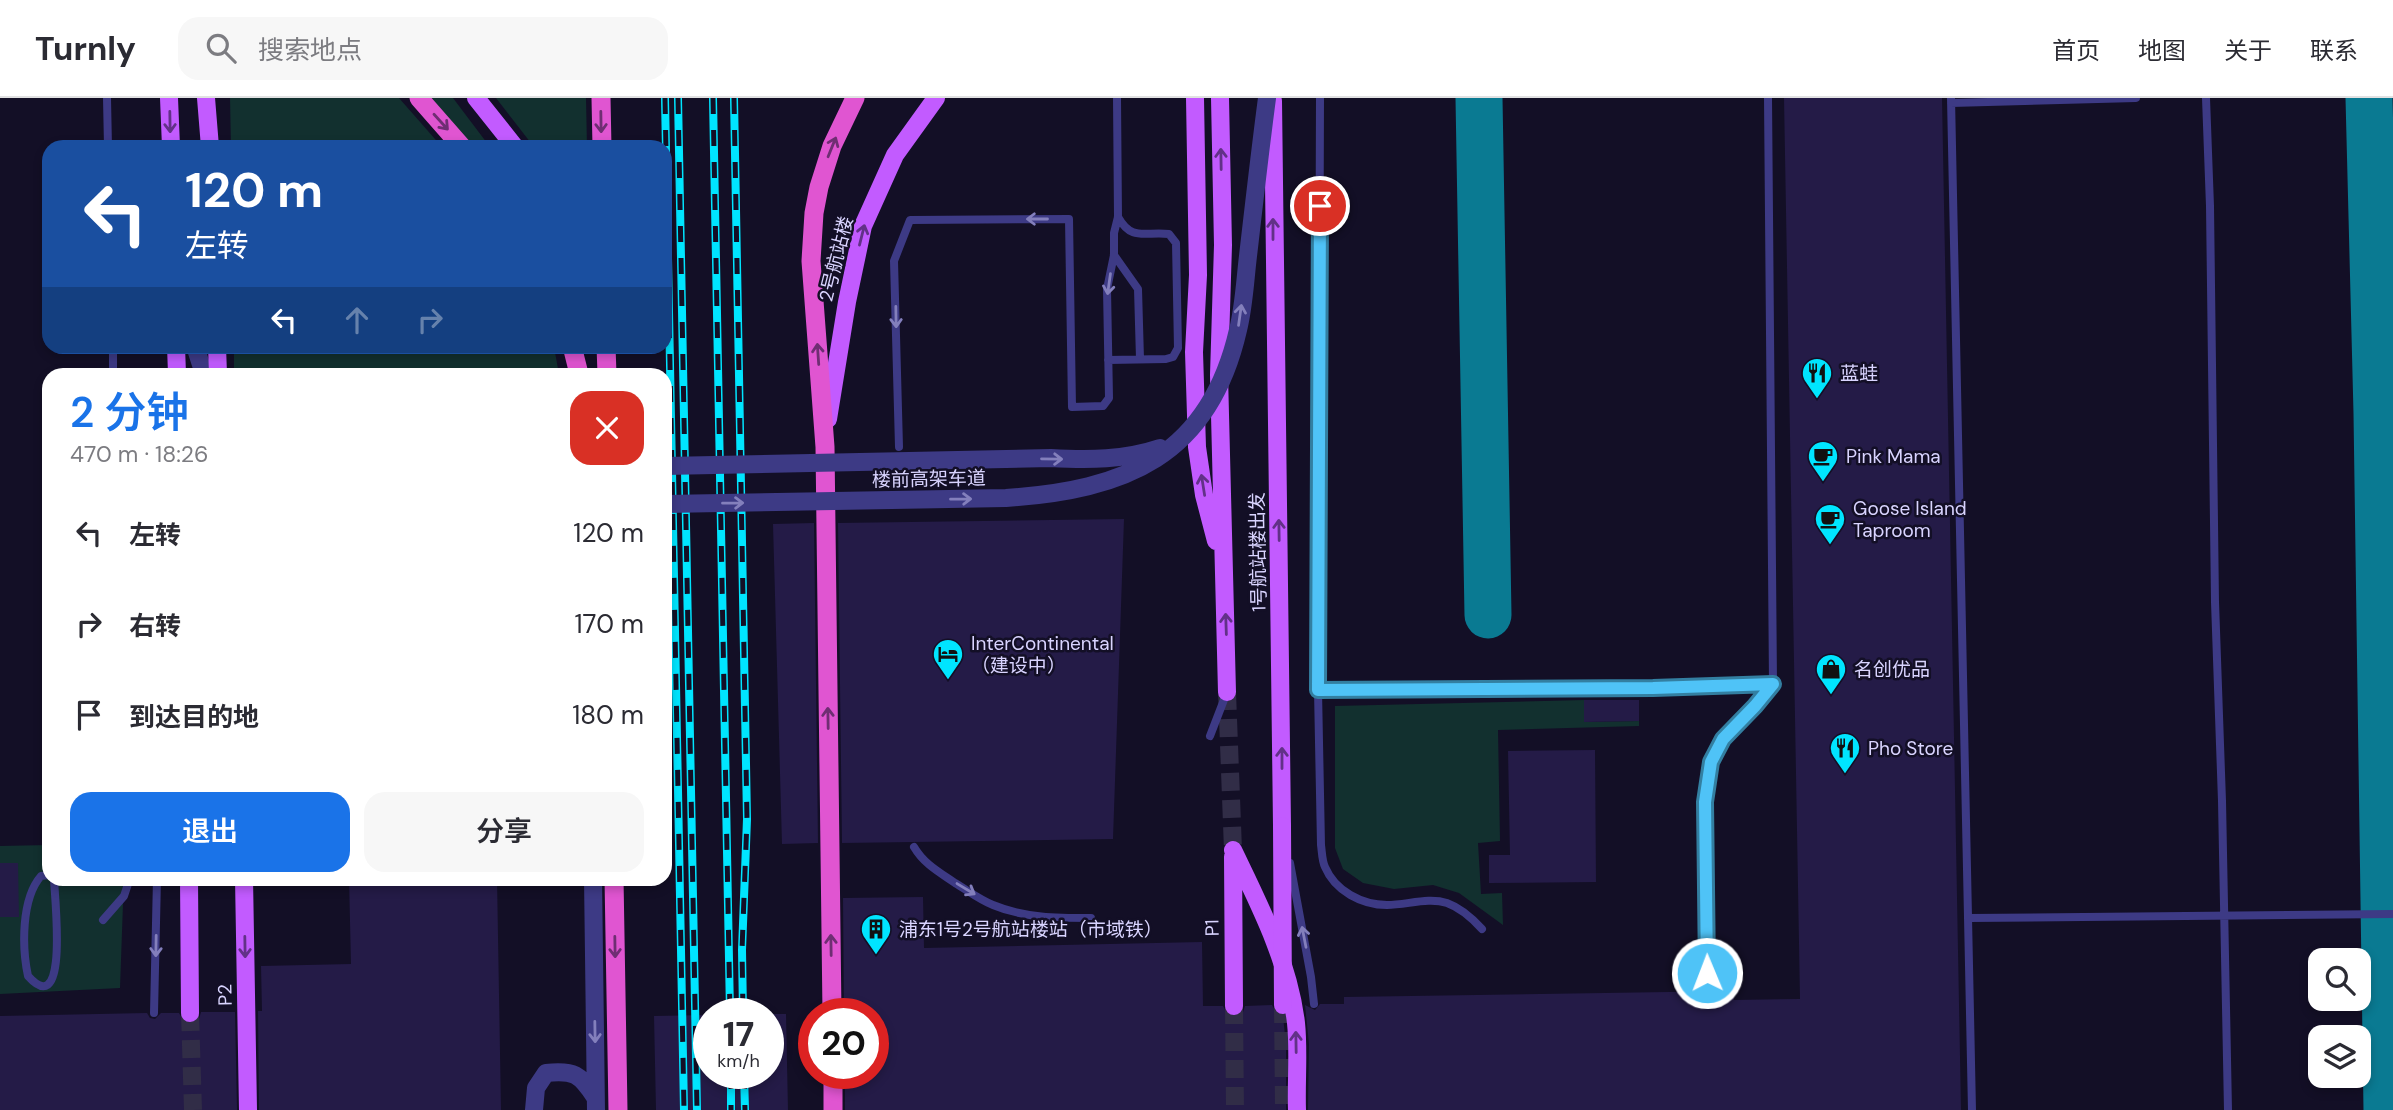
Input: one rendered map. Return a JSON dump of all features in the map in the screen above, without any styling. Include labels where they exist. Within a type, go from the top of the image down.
[{"type":"highway","points":[[419,98],[456,140]]},
{"type":"highway","points":[[601,98],[602,140]]},
{"type":"highway","points":[[832,998],[825,447],[811,261],[814,213],[819,187],[832,146],[855,98]]},
{"type":"highway","points":[[614,886],[618,1110]]},
{"type":"highway","points":[[833,1089],[833,1110]]},
{"type":"main road","points":[[169,98],[170,140]]},
{"type":"main road","points":[[206,98],[210,140]]},
{"type":"main road","points":[[212,140],[215,98]]},
{"type":"main road","points":[[476,98],[509,140]]},
{"type":"main road","name":"2号航站楼","points":[[825,447],[833,381],[863,226],[895,155],[936,98]]},
{"type":"main road","points":[[1195,98],[1198,275],[1194,352],[1197,447],[1204,495],[1224,575]]},
{"type":"main road","points":[[1220,98],[1223,245],[1219,375],[1227,692]]},
{"type":"main road","name":"1号航站楼出发","points":[[1272,98],[1281,611],[1283,1005]]},
{"type":"main road","points":[[1198,275],[1201,300],[1219,375]]},
{"type":"main road","name":"P1","points":[[1234,1006],[1233,850],[1269,926],[1291,996],[1296,1024],[1297,1110]]},
{"type":"main road","points":[[189,886],[190,1013]]},
{"type":"main road","name":"P2","points":[[244,886],[248,1110]]},
{"type":"street","name":"楼前高架车道","points":[[672,504],[1042,496],[1098,485],[1148,464],[1181,441],[1211,402],[1224,374],[1239,328],[1267,98]]},
{"type":"street","name":"楼前高架车道","points":[[672,466],[1051,458],[1100,460],[1142,454],[1181,441]]},
{"type":"street","points":[[593,886],[596,1103]]},
{"type":"street","points":[[534,1110],[536,1088],[546,1073],[566,1071],[583,1078],[596,1103]]},
{"type":"lane","points":[[107,98],[108,140]]},
{"type":"lane","points":[[899,447],[894,261],[910,220],[1069,219],[1072,407],[1103,406],[1109,398],[1107,289],[1118,217],[1117,98]]},
{"type":"lane","points":[[1320,98],[1318,690],[1321,845],[1325,867],[1336,883],[1349,894],[1366,902],[1388,905],[1433,900],[1448,903],[1472,918],[1482,929]]},
{"type":"lane","points":[[1707,973],[1705,802],[1711,762],[1723,739],[1773,684],[1768,98]]},
{"type":"lane","points":[[1972,1110],[1951,101],[2136,98]]},
{"type":"lane","points":[[2206,98],[2228,1110]]},
{"type":"lane","points":[[1108,360],[1172,357],[1178,348],[1176,243],[1169,234],[1130,232],[1124,228],[1118,217]]},
{"type":"lane","points":[[1114,255],[1138,289],[1140,359]]},
{"type":"lane","points":[[1318,690],[1653,688],[1773,684]]},
{"type":"lane","points":[[1209,736],[1227,692]]},
{"type":"lane","points":[[1282,826],[1314,1004]]},
{"type":"lane","points":[[914,847],[921,859],[933,869],[992,905],[1022,914],[1091,918]]},
{"type":"lane","points":[[42,876],[28,898],[26,918],[28,976],[45,986],[54,979],[57,962],[54,886]]},
{"type":"lane","points":[[103,920],[124,896],[127,886]]},
{"type":"lane","points":[[154,1013],[158,886]]},
{"type":"lane","points":[[1969,918],[2393,914]]},
{"type":"green space","points":[[230,98],[399,98],[436,140],[231,140]]},
{"type":"green space","points":[[431,98],[453,98],[485,140],[467,140]]},
{"type":"green space","points":[[496,98],[586,98],[587,140],[529,140]]},
{"type":"green space","points":[[234,354],[555,354],[558,368],[234,368]]},
{"type":"green space","points":[[1584,700],[1585,722],[1639,721],[1639,726],[1498,730],[1500,841],[1478,843],[1481,894],[1502,893],[1503,925],[1459,893],[1433,885],[1394,889],[1363,883],[1343,869],[1335,848],[1335,706]]},
{"type":"green space","points":[[42,845],[42,886],[126,886],[120,988],[0,994],[0,846]]},
{"type":"building","points":[[1784,98],[1942,98],[1961,1110],[1308,1110],[1309,1044],[1305,1005],[1315,1010],[1320,1004],[1344,1004],[1344,997],[1733,991],[1734,1000],[1800,999]]},
{"type":"building","name":"InterContinental （建设中）","points":[[1124,519],[1113,839],[842,843],[838,523]]},
{"type":"building","points":[[814,523],[818,843],[782,844],[773,524]]},
{"type":"building","points":[[1584,700],[1639,700],[1639,721],[1584,722]]},
{"type":"building","points":[[1595,750],[1596,882],[1489,883],[1489,855],[1510,855],[1508,751]]},
{"type":"building","points":[[0,863],[18,863],[19,917],[0,917]]},
{"type":"building","points":[[349,886],[497,886],[501,1110],[259,1110],[258,1011],[262,1011],[261,966],[351,964]]},
{"type":"building","points":[[923,897],[924,948],[1202,942],[1203,1006],[1223,1006],[1228,1015],[1235,1017],[1243,1012],[1245,1006],[1272,1005],[1277,1014],[1283,1016],[1286,1110],[845,1110],[845,1089],[889,1089],[889,998],[844,998],[843,898]]},
{"type":"building","points":[[201,1012],[235,1012],[237,1110],[0,1110],[0,1016],[147,1013],[150,1018],[155,1019],[161,1013],[179,1013],[184,1022],[191,1024],[199,1019]]},
{"type":"building","points":[[786,1014],[788,1110],[656,1110],[654,1016],[693,1015],[693,1089],[784,1089]]},
{"type":"taxiway","points":[[1479,98],[1488,615]]},
{"type":"taxiway","points":[[2369,98],[2377,413],[2387,1110]]},
{"type":"tunnel","points":[[1227,692],[1233,850]]},
{"type":"tunnel","points":[[1283,1005],[1284,1110]]},
{"type":"tunnel","points":[[1234,1006],[1235,1110]]},
{"type":"tunnel","points":[[190,1013],[193,1110]]},
{"type":"railway","points":[[665,98],[666,140]]},
{"type":"railway","points":[[678,98],[697,1110]]},
{"type":"railway","points":[[713,98],[730,998]]},
{"type":"railway","points":[[734,98],[747,819],[743,998]]},
{"type":"railway","points":[[670,354],[670,368]]},
{"type":"railway","points":[[672,471],[684,1110]]},
{"type":"railway","points":[[731,1089],[731,1110]]},
{"type":"railway","points":[[744,1089],[745,1110]]},
{"type":"place","name":"蓝蛙","points":[[1817,400]]},
{"type":"place","name":"Pink Mama","points":[[1823,483]]},
{"type":"place","name":"Goose Island Taproom","points":[[1830,546]]},
{"type":"place","name":"InterContinental （建设中）","points":[[948,681]]},
{"type":"place","name":"名创优品","points":[[1831,696]]},
{"type":"place","name":"Pho Store","points":[[1845,775]]},
{"type":"place","name":"浦东1号2号航站楼站（市域铁）","points":[[876,956]]},
{"type":"route","points":[[1320,206],[1318,690],[1653,688],[1773,684],[1723,739],[1711,762],[1705,802],[1707,973]]}]
